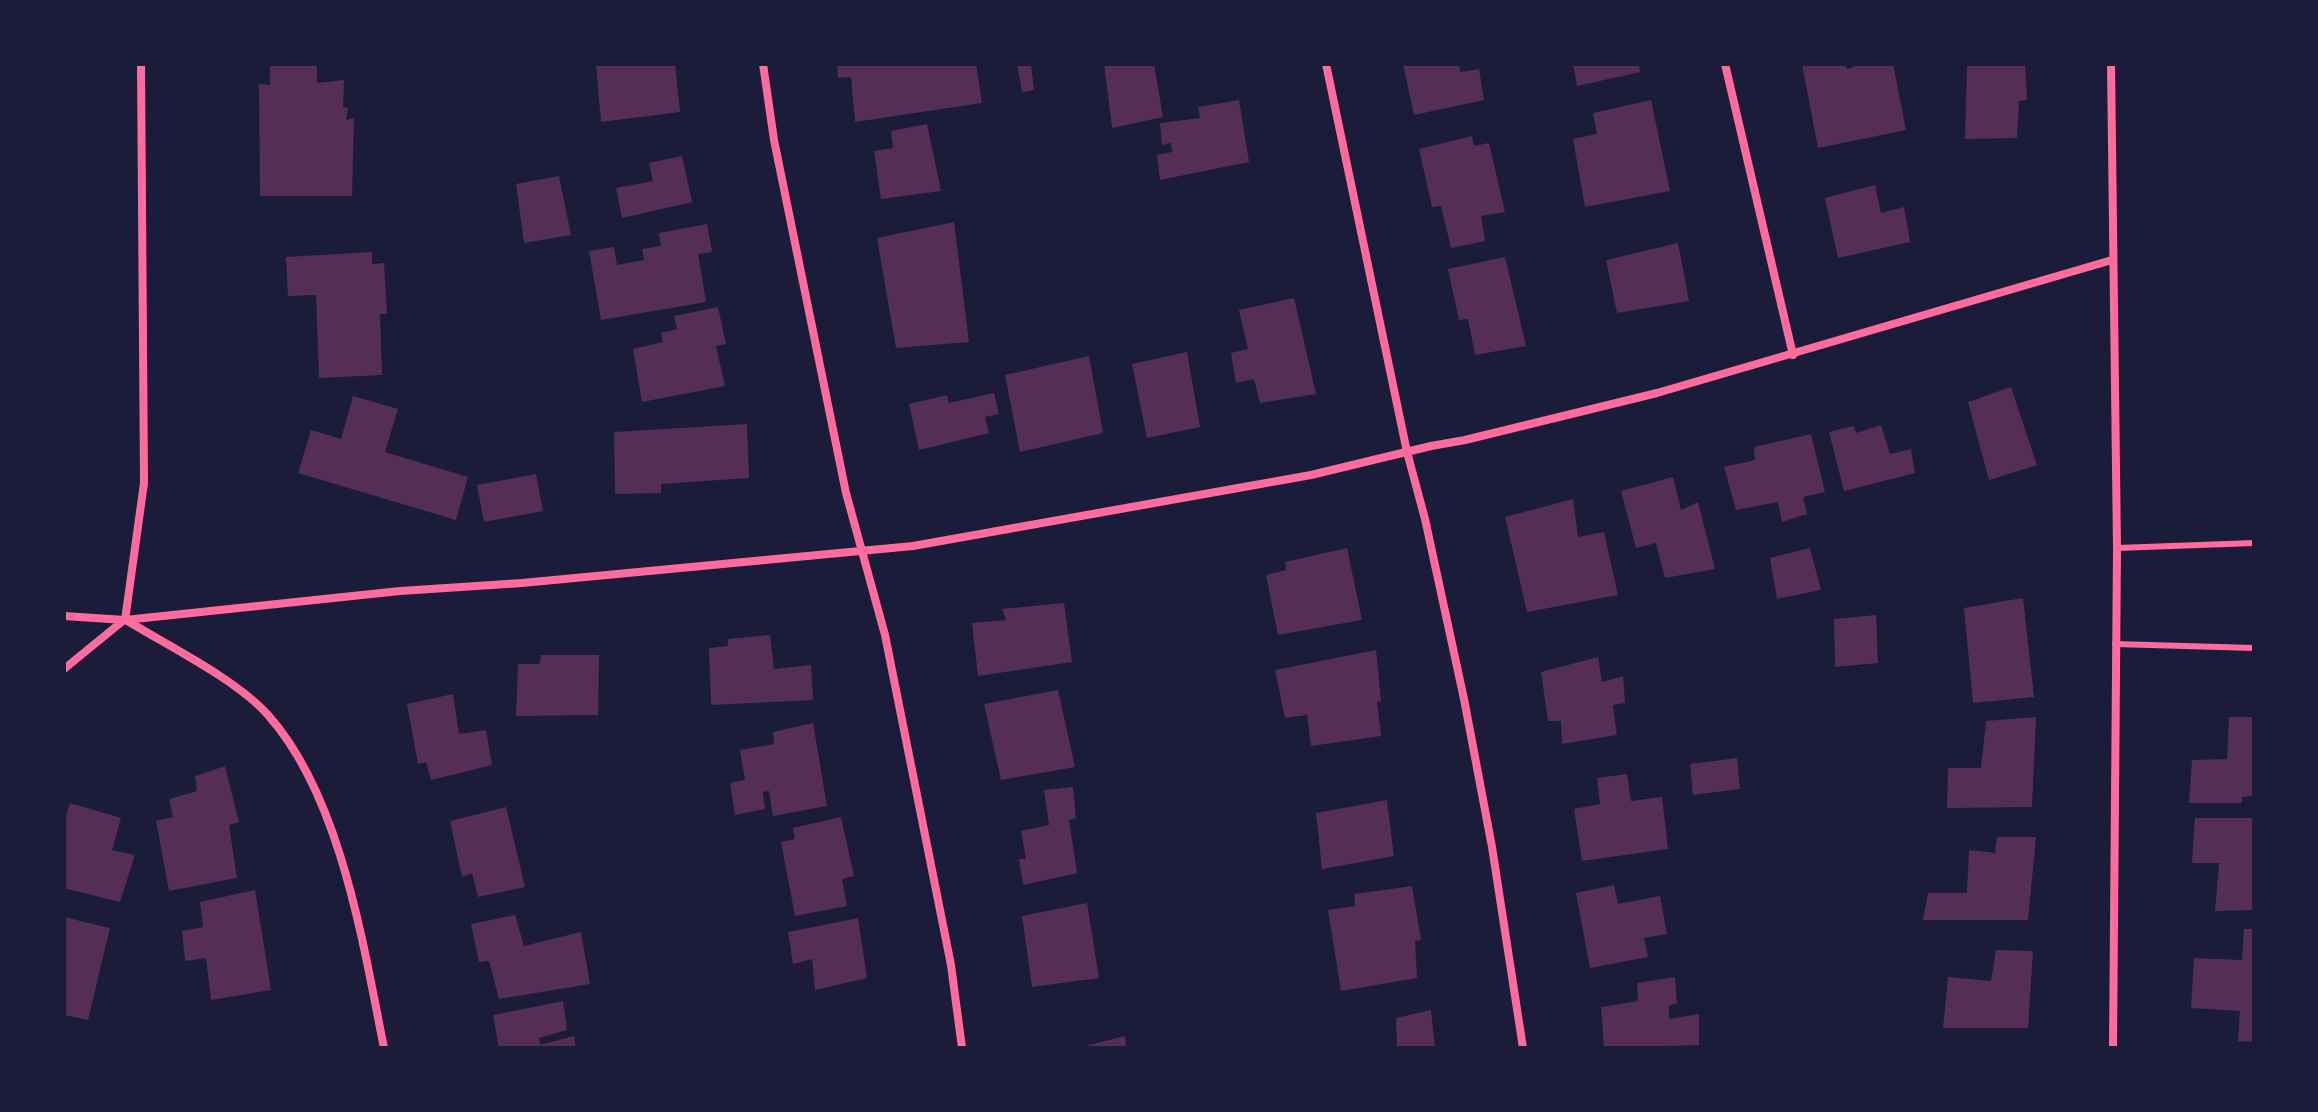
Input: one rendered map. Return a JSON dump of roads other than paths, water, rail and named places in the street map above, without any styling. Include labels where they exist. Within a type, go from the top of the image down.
[{"type":"street","points":[[64,669],[125,620],[144,483],[141,64]]},
{"type":"street","points":[[763,64],[774,140],[846,493],[885,635],[951,965],[962,1048]]},
{"type":"street","points":[[1326,64],[1407,452],[1425,519],[1464,699],[1492,847],[1523,1048]]},
{"type":"street","points":[[1725,64],[1793,355]]},
{"type":"street","points":[[2111,64],[2117,548],[2117,867],[2113,1048]]},
{"type":"street","points":[[64,616],[125,620],[400,591],[522,583],[913,546],[1311,475],[1657,393],[2112,260]]},
{"type":"street","points":[[125,620],[223,679],[267,714],[295,753],[322,809],[353,896],[384,1048]]},
{"type":"lane","points":[[2117,548],[2254,543]]},
{"type":"lane","points":[[2115,644],[2254,648]]}]
